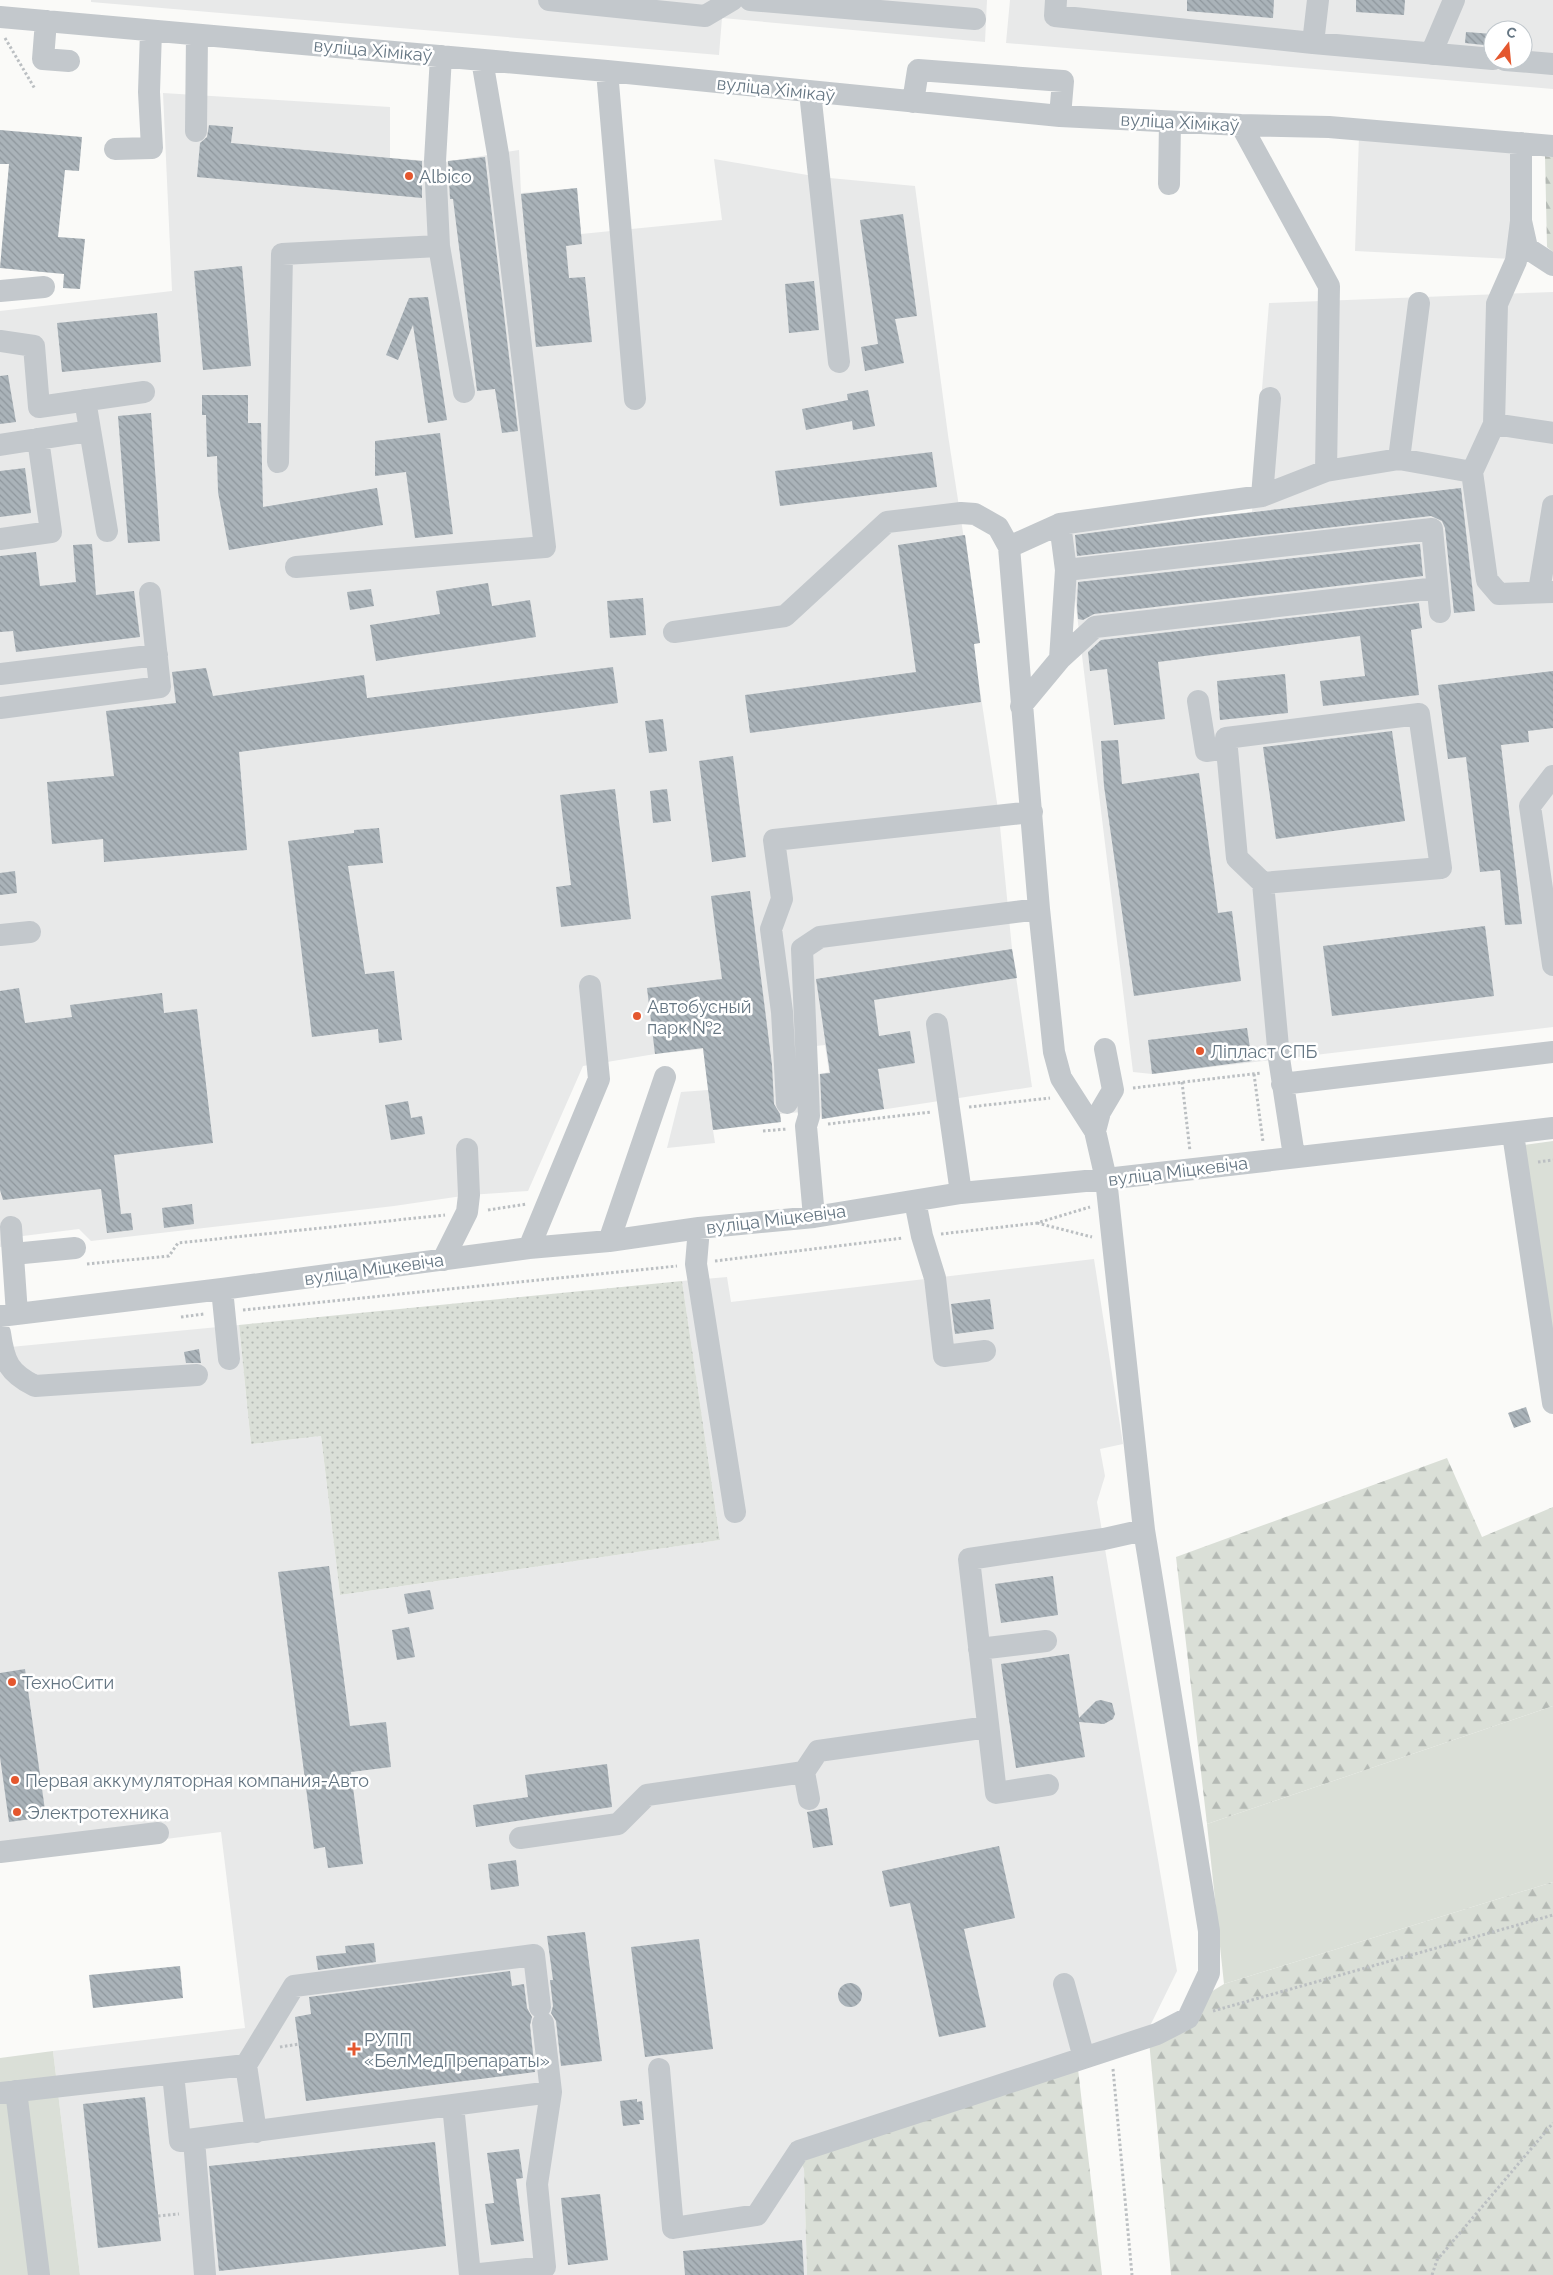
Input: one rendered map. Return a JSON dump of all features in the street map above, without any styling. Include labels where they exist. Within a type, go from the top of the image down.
[{"type":"street","points":[[549,0],[705,16],[732,0]]},
{"type":"street","points":[[750,0],[975,19]]},
{"type":"street","points":[[1056,0],[1055,16],[1313,43],[1483,58]]},
{"type":"street","points":[[1313,43],[1318,0]]},
{"type":"street","points":[[1431,54],[1454,0]]},
{"type":"street","name":"вуліца Хімікаў","points":[[0,18],[607,71],[1060,116],[1240,125],[1329,127],[1553,146]]},
{"type":"street","points":[[46,21],[43,59],[69,61]]},
{"type":"street","points":[[114,149],[152,148],[149,92],[151,31]]},
{"type":"street","points":[[196,131],[197,35]]},
{"type":"street","points":[[441,56],[435,161],[438,246],[464,392]]},
{"type":"street","points":[[296,567],[545,547],[498,154],[482,60]]},
{"type":"street","points":[[1533,62],[1553,64]]},
{"type":"street","points":[[912,102],[918,70],[1063,80],[1060,116]]},
{"type":"street","points":[[607,71],[635,398]]},
{"type":"street","points":[[810,92],[839,362]]},
{"type":"street","points":[[1169,184],[1170,122]]},
{"type":"street","points":[[1240,125],[1329,286],[1326,471]]},
{"type":"street","points":[[1521,143],[1521,221],[1516,262],[1496,304],[1494,424],[1472,472],[1487,580],[1499,594],[1546,592],[1553,506]]},
{"type":"street","points":[[1521,221],[1527,248],[1553,265]]},
{"type":"street","points":[[278,462],[282,254],[438,246]]},
{"type":"street","points":[[0,291],[44,287]]},
{"type":"street","points":[[1399,459],[1420,303]]},
{"type":"street","points":[[0,342],[34,346],[39,407],[144,392]]},
{"type":"street","points":[[1262,496],[1270,398]]},
{"type":"street","points":[[85,400],[107,531]]},
{"type":"street","points":[[1494,424],[1553,434]]},
{"type":"street","points":[[0,445],[90,431]]},
{"type":"street","points":[[0,539],[51,532],[38,439]]},
{"type":"street","points":[[1009,547],[1060,524],[1262,496],[1326,471],[1399,459],[1472,472]]},
{"type":"street","points":[[659,2069],[673,2228],[757,2215],[799,2151],[1157,2034],[1188,2018],[1209,1973],[1208,1930],[1144,1530],[1110,1202],[1095,1131],[1087,1115],[1071,1095],[1061,1078],[1054,1052],[1021,706],[1009,547],[998,527],[975,514],[961,513],[887,522],[785,616],[674,632]]},
{"type":"street","points":[[1060,524],[1066,570],[1060,659]]},
{"type":"street","points":[[1066,570],[1432,529],[1440,612]]},
{"type":"street","points":[[1021,706],[1060,659],[1095,628],[1437,588]]},
{"type":"street","points":[[0,708],[160,688],[150,593]]},
{"type":"street","points":[[0,674],[157,655]]},
{"type":"street","points":[[1198,701],[1206,752],[1227,748]]},
{"type":"street","points":[[1263,883],[1441,868],[1419,714],[1226,738],[1237,858],[1263,883],[1279,1058],[1294,1156]]},
{"type":"street","points":[[1553,776],[1530,806],[1553,965]]},
{"type":"street","points":[[787,1104],[782,1012],[771,929],[782,899],[774,840],[1032,812]]},
{"type":"street","points":[[814,1217],[806,1126],[810,1116],[802,949],[820,937],[1040,909]]},
{"type":"street","points":[[0,935],[30,932]]},
{"type":"street","points":[[529,1248],[599,1079],[590,986]]},
{"type":"street","points":[[937,1024],[961,1194]]},
{"type":"street","points":[[1095,1131],[1100,1112],[1113,1090],[1105,1049]]},
{"type":"street","points":[[1282,1078],[1553,1052]]},
{"type":"street","points":[[609,1241],[665,1076]]},
{"type":"street","name":"вуліца Міцкевіча","points":[[8,1315],[222,1289],[529,1248],[609,1241],[699,1228],[814,1217],[961,1194],[1265,1161],[1294,1156],[1513,1134],[1553,1128]]},
{"type":"street","points":[[1513,1134],[1553,1403]]},
{"type":"street","points":[[443,1260],[467,1212],[469,1195],[467,1149]]},
{"type":"street","points":[[915,1201],[922,1236],[934,1278],[944,1356],[985,1351]]},
{"type":"street","points":[[8,1315],[13,1254],[11,1227]]},
{"type":"street","points":[[699,1228],[696,1264],[735,1512]]},
{"type":"street","points":[[13,1254],[80,1256]]},
{"type":"street","points":[[222,1289],[229,1359]]},
{"type":"street","points":[[0,1333],[2,1351],[9,1367],[20,1378],[35,1386],[197,1376]]},
{"type":"street","points":[[1048,1786],[996,1793],[969,1559],[1104,1539],[1144,1530]]},
{"type":"street","points":[[979,1649],[1046,1640]]},
{"type":"street","points":[[809,1799],[804,1772],[818,1751],[988,1727]]},
{"type":"street","points":[[520,1838],[618,1824],[646,1795],[804,1772]]},
{"type":"street","points":[[0,1852],[158,1833]]},
{"type":"street","points":[[256,2132],[246,2065],[294,1986],[534,1955],[551,2092],[537,2184],[545,2266],[470,2275],[453,2105]]},
{"type":"street","points":[[1064,1984],[1084,2058]]},
{"type":"street","points":[[39,2275],[8,2092],[246,2065]]},
{"type":"street","points":[[173,2074],[180,2141],[551,2092]]},
{"type":"street","points":[[194,2140],[205,2275]]},
{"type":"path","points":[[0,29],[35,89]]},
{"type":"path","points":[[1113,1090],[1254,1074],[1282,1078]]},
{"type":"path","points":[[1254,1074],[1265,1161]]},
{"type":"path","points":[[1182,1082],[1192,1169]]},
{"type":"path","points":[[763,1131],[1071,1095]]},
{"type":"path","points":[[80,1256],[168,1256],[178,1243],[547,1202]]},
{"type":"path","points":[[176,1317],[696,1264],[1037,1222],[1110,1202]]},
{"type":"path","points":[[1037,1222],[1114,1243]]},
{"type":"path","points":[[1188,2018],[1553,1915]]},
{"type":"path","points":[[1113,2068],[1132,2275]]},
{"type":"path","points":[[1432,2275],[1436,2260],[1553,2123]]},
{"type":"shaded area","points":[[91,0],[987,0],[985,42],[722,18],[719,55],[91,2]]},
{"type":"shaded area","points":[[1010,0],[1553,0],[1553,89],[1006,43]]},
{"type":"shaded area","points":[[163,93],[390,107],[390,158],[444,162],[519,150],[521,193],[577,188],[581,234],[722,220],[714,159],[819,177],[915,186],[948,435],[980,643],[951,647],[976,664],[999,816],[1012,949],[1032,1087],[821,1119],[814,1075],[829,1072],[825,1045],[796,1048],[802,1112],[780,1114],[781,1122],[713,1130],[715,1143],[667,1148],[681,1092],[708,1090],[703,1049],[655,1054],[583,1066],[528,1191],[469,1195],[394,1206],[91,1241],[79,1229],[7,1238],[7,1246],[0,1247],[0,311],[172,291]]},
{"type":"shaded area","points":[[1359,136],[1516,151],[1512,259],[1355,251]]},
{"type":"shaded area","points":[[1553,292],[1553,1027],[1152,1074],[1133,1072],[1067,533],[1252,512],[1269,303]]},
{"type":"shaded area","points":[[1094,1259],[1123,1444],[1100,1449],[1105,1476],[1097,1502],[1177,1971],[1148,2030],[792,2143],[804,2169],[807,2275],[80,2275],[53,2051],[245,2028],[221,1832],[0,1860],[0,1348],[239,1325],[251,1444],[321,1436],[340,1595],[720,1540],[682,1281],[727,1277],[731,1302]]},
{"type":"green space","points":[[1545,156],[1553,157],[1553,252],[1547,247]]},
{"type":"green space","points":[[1553,1141],[1553,1344],[1524,1145]]},
{"type":"green space","points":[[682,1281],[720,1540],[340,1595],[321,1436],[251,1444],[239,1325]]},
{"type":"green space","points":[[1447,1458],[1482,1537],[1553,1507],[1553,1706],[1207,1824],[1176,1557]]},
{"type":"green space","points":[[1553,1706],[1553,1882],[1224,1984],[1207,1824]]},
{"type":"green space","points":[[1553,1882],[1553,2275],[1171,2275],[1148,2030],[1224,1984]]},
{"type":"green space","points":[[53,2051],[80,2275],[0,2275],[0,2058]]},
{"type":"green space","points":[[1076,2052],[1102,2275],[807,2275],[804,2169],[791,2143]]},
{"type":"building","points":[[1187,0],[1274,0],[1273,18],[1187,11]]},
{"type":"building","points":[[1356,0],[1405,0],[1404,15],[1356,12]]},
{"type":"building","points":[[1466,32],[1483,33],[1483,45],[1465,43]]},
{"type":"building","points":[[209,125],[233,127],[231,143],[422,161],[422,198],[197,177],[200,143],[207,137]]},
{"type":"building","points":[[0,130],[82,137],[79,171],[65,170],[58,237],[85,239],[80,289],[63,288],[64,274],[0,268],[9,164],[0,164]]},
{"type":"building","points":[[485,157],[518,431],[502,433],[495,389],[477,391],[453,199],[450,199],[448,161]]},
{"type":"building","points":[[577,188],[582,244],[566,246],[569,278],[585,277],[592,342],[536,347],[521,194]]},
{"type":"building","points":[[903,214],[917,316],[895,319],[904,363],[865,371],[861,347],[878,344],[860,220]]},
{"type":"building","points":[[242,266],[251,366],[203,370],[194,271]]},
{"type":"building","points":[[814,281],[819,330],[789,333],[785,284]]},
{"type":"building","points":[[428,297],[447,420],[428,423],[413,325],[398,360],[386,355],[409,298]]},
{"type":"building","points":[[157,313],[161,362],[62,372],[57,323]]},
{"type":"building","points":[[8,375],[16,422],[0,424],[0,376]]},
{"type":"building","points":[[868,390],[875,426],[853,430],[852,421],[806,430],[802,409],[848,400],[847,394]]},
{"type":"building","points":[[202,395],[248,395],[248,423],[261,423],[263,507],[377,488],[383,525],[229,550],[218,492],[217,456],[207,457],[206,415],[202,415]]},
{"type":"building","points":[[151,413],[160,541],[128,543],[118,416]]},
{"type":"building","points":[[440,433],[453,534],[415,538],[406,472],[375,476],[375,441]]},
{"type":"building","points":[[932,452],[937,487],[780,506],[775,471]]},
{"type":"building","points":[[25,468],[31,513],[0,517],[0,471]]},
{"type":"building","points":[[1461,488],[1475,611],[1454,613],[1445,528],[1442,521],[1431,516],[1077,556],[1075,535],[1202,518]]},
{"type":"building","points":[[965,535],[980,643],[974,644],[981,702],[750,733],[745,695],[916,672],[898,545]]},
{"type":"building","points":[[92,544],[96,595],[134,591],[140,637],[16,652],[13,631],[0,632],[0,556],[36,552],[40,586],[76,582],[73,545]]},
{"type":"building","points":[[1420,544],[1423,576],[1094,614],[1083,620],[1078,619],[1078,582]]},
{"type":"building","points":[[488,583],[492,606],[530,600],[536,637],[376,661],[370,625],[440,614],[436,591]]},
{"type":"building","points":[[371,589],[374,606],[350,610],[347,592]]},
{"type":"building","points":[[643,598],[646,635],[610,638],[607,601]]},
{"type":"building","points":[[1419,603],[1422,628],[1411,630],[1419,695],[1323,706],[1320,681],[1365,676],[1360,636],[1158,662],[1165,719],[1114,725],[1107,669],[1090,671],[1088,652],[1101,640]]},
{"type":"building","points":[[613,667],[618,703],[239,752],[247,850],[104,862],[103,839],[52,844],[47,782],[114,776],[106,711],[176,703],[172,672],[206,668],[213,696],[364,675],[367,698]]},
{"type":"building","points":[[1553,671],[1553,728],[1528,731],[1529,742],[1501,745],[1522,924],[1505,925],[1500,870],[1480,872],[1466,757],[1448,759],[1438,685]]},
{"type":"building","points":[[1285,674],[1288,713],[1220,720],[1217,681]]},
{"type":"building","points":[[663,719],[667,751],[649,753],[645,721]]},
{"type":"building","points":[[1392,731],[1405,821],[1276,839],[1263,747]]},
{"type":"building","points":[[1118,740],[1122,784],[1199,773],[1218,913],[1232,911],[1241,981],[1134,996],[1104,786],[1101,741]]},
{"type":"building","points":[[733,756],[746,857],[712,862],[699,761]]},
{"type":"building","points":[[615,789],[631,919],[561,927],[556,887],[571,885],[560,795]]},
{"type":"building","points":[[667,789],[671,821],[653,823],[650,791]]},
{"type":"building","points":[[379,828],[383,863],[348,866],[365,974],[394,971],[402,1040],[379,1043],[378,1029],[312,1037],[288,841],[354,833],[354,830]]},
{"type":"building","points":[[15,871],[17,893],[0,895],[0,873]]},
{"type":"building","points":[[750,891],[772,1065],[774,1104],[780,1114],[781,1122],[713,1130],[703,1048],[655,1054],[647,988],[722,979],[711,896]]},
{"type":"building","points":[[1485,926],[1494,996],[1332,1016],[1323,946]]},
{"type":"building","points":[[1012,949],[1017,978],[874,1000],[879,1036],[910,1031],[915,1063],[878,1069],[884,1109],[822,1119],[820,1074],[830,1073],[816,979]]},
{"type":"building","points":[[19,988],[25,1023],[72,1017],[70,1005],[162,993],[164,1013],[197,1009],[213,1143],[114,1155],[121,1214],[131,1213],[133,1230],[107,1233],[101,1189],[3,1200],[0,1190],[0,991]]},
{"type":"building","name":"Ліпласт СПБ","points":[[1247,1028],[1252,1061],[1152,1074],[1148,1040]]},
{"type":"building","points":[[408,1101],[411,1118],[422,1116],[425,1134],[391,1140],[385,1105]]},
{"type":"building","points":[[192,1204],[194,1224],[164,1228],[162,1208]]},
{"type":"building","points":[[990,1299],[994,1329],[955,1334],[951,1304]]},
{"type":"building","points":[[199,1349],[201,1363],[186,1363],[184,1352]]},
{"type":"building","points":[[1526,1407],[1531,1422],[1514,1428],[1508,1413]]},
{"type":"building","points":[[329,1566],[350,1726],[386,1722],[391,1767],[351,1772],[363,1864],[328,1868],[325,1847],[314,1849],[278,1572]]},
{"type":"building","points":[[1053,1576],[1058,1615],[1001,1623],[995,1584]]},
{"type":"building","points":[[430,1590],[434,1609],[408,1614],[404,1594]]},
{"type":"building","points":[[409,1627],[415,1657],[397,1660],[392,1630]]},
{"type":"building","points":[[1069,1654],[1079,1718],[1096,1701],[1101,1700],[1112,1703],[1115,1714],[1113,1719],[1104,1724],[1079,1722],[1085,1757],[1016,1768],[1001,1664]]},
{"type":"building","points":[[25,1669],[46,1817],[9,1822],[0,1757],[0,1673]]},
{"type":"building","points":[[607,1764],[612,1807],[476,1827],[473,1805],[528,1797],[525,1775]]},
{"type":"building","points":[[827,1808],[833,1845],[813,1848],[807,1812]]},
{"type":"building","points":[[999,1846],[1015,1918],[964,1929],[986,2027],[939,2037],[910,1903],[890,1907],[882,1871]]},
{"type":"building","points":[[516,1860],[519,1886],[491,1890],[488,1864]]},
{"type":"building","points":[[585,1932],[602,2061],[561,2066],[556,2021],[551,2013],[553,2006],[550,1980],[553,1980],[547,1936]]},
{"type":"building","points":[[699,1939],[713,2049],[645,2057],[631,1947]]},
{"type":"building","points":[[374,1943],[376,1962],[318,1970],[316,1956],[346,1953],[345,1946]]},
{"type":"building","points":[[180,1966],[183,1998],[93,2008],[89,1975]]},
{"type":"building","points":[[510,1971],[512,1986],[524,1984],[527,2008],[532,2017],[530,2025],[535,2072],[306,2101],[295,2017],[311,2014],[309,1997]]},
{"type":"building","points":[[850,1983],[858,1987],[862,1995],[858,2003],[850,2007],[842,2003],[838,1995],[842,1987]]},
{"type":"building","points":[[145,2097],[161,2241],[98,2248],[83,2104]]},
{"type":"building","points":[[637,2099],[637,2102],[642,2101],[644,2120],[639,2120],[640,2124],[623,2126],[620,2101]]},
{"type":"building","points":[[435,2142],[446,2246],[219,2271],[209,2166]]},
{"type":"building","points":[[519,2149],[523,2178],[516,2179],[524,2241],[491,2245],[485,2204],[494,2203],[487,2153]]},
{"type":"building","points":[[600,2194],[608,2260],[568,2265],[561,2198]]},
{"type":"building","points":[[802,2240],[804,2275],[685,2275],[683,2251]]},
{"type":"place","name":"Albico","points":[[409,176]]},
{"type":"place","name":"Автобусный парк №2","points":[[637,1016]]},
{"type":"place","name":"Ліпласт СПБ","points":[[1200,1051]]},
{"type":"place","name":"ТехноСити","points":[[12,1682]]},
{"type":"place","name":"Первая аккумуляторная компания-Авто","points":[[15,1780]]},
{"type":"place","name":"Электротехника","points":[[17,1812]]},
{"type":"place","name":"РУПП «БелМедПрепараты»","points":[[354,2049]]}]
